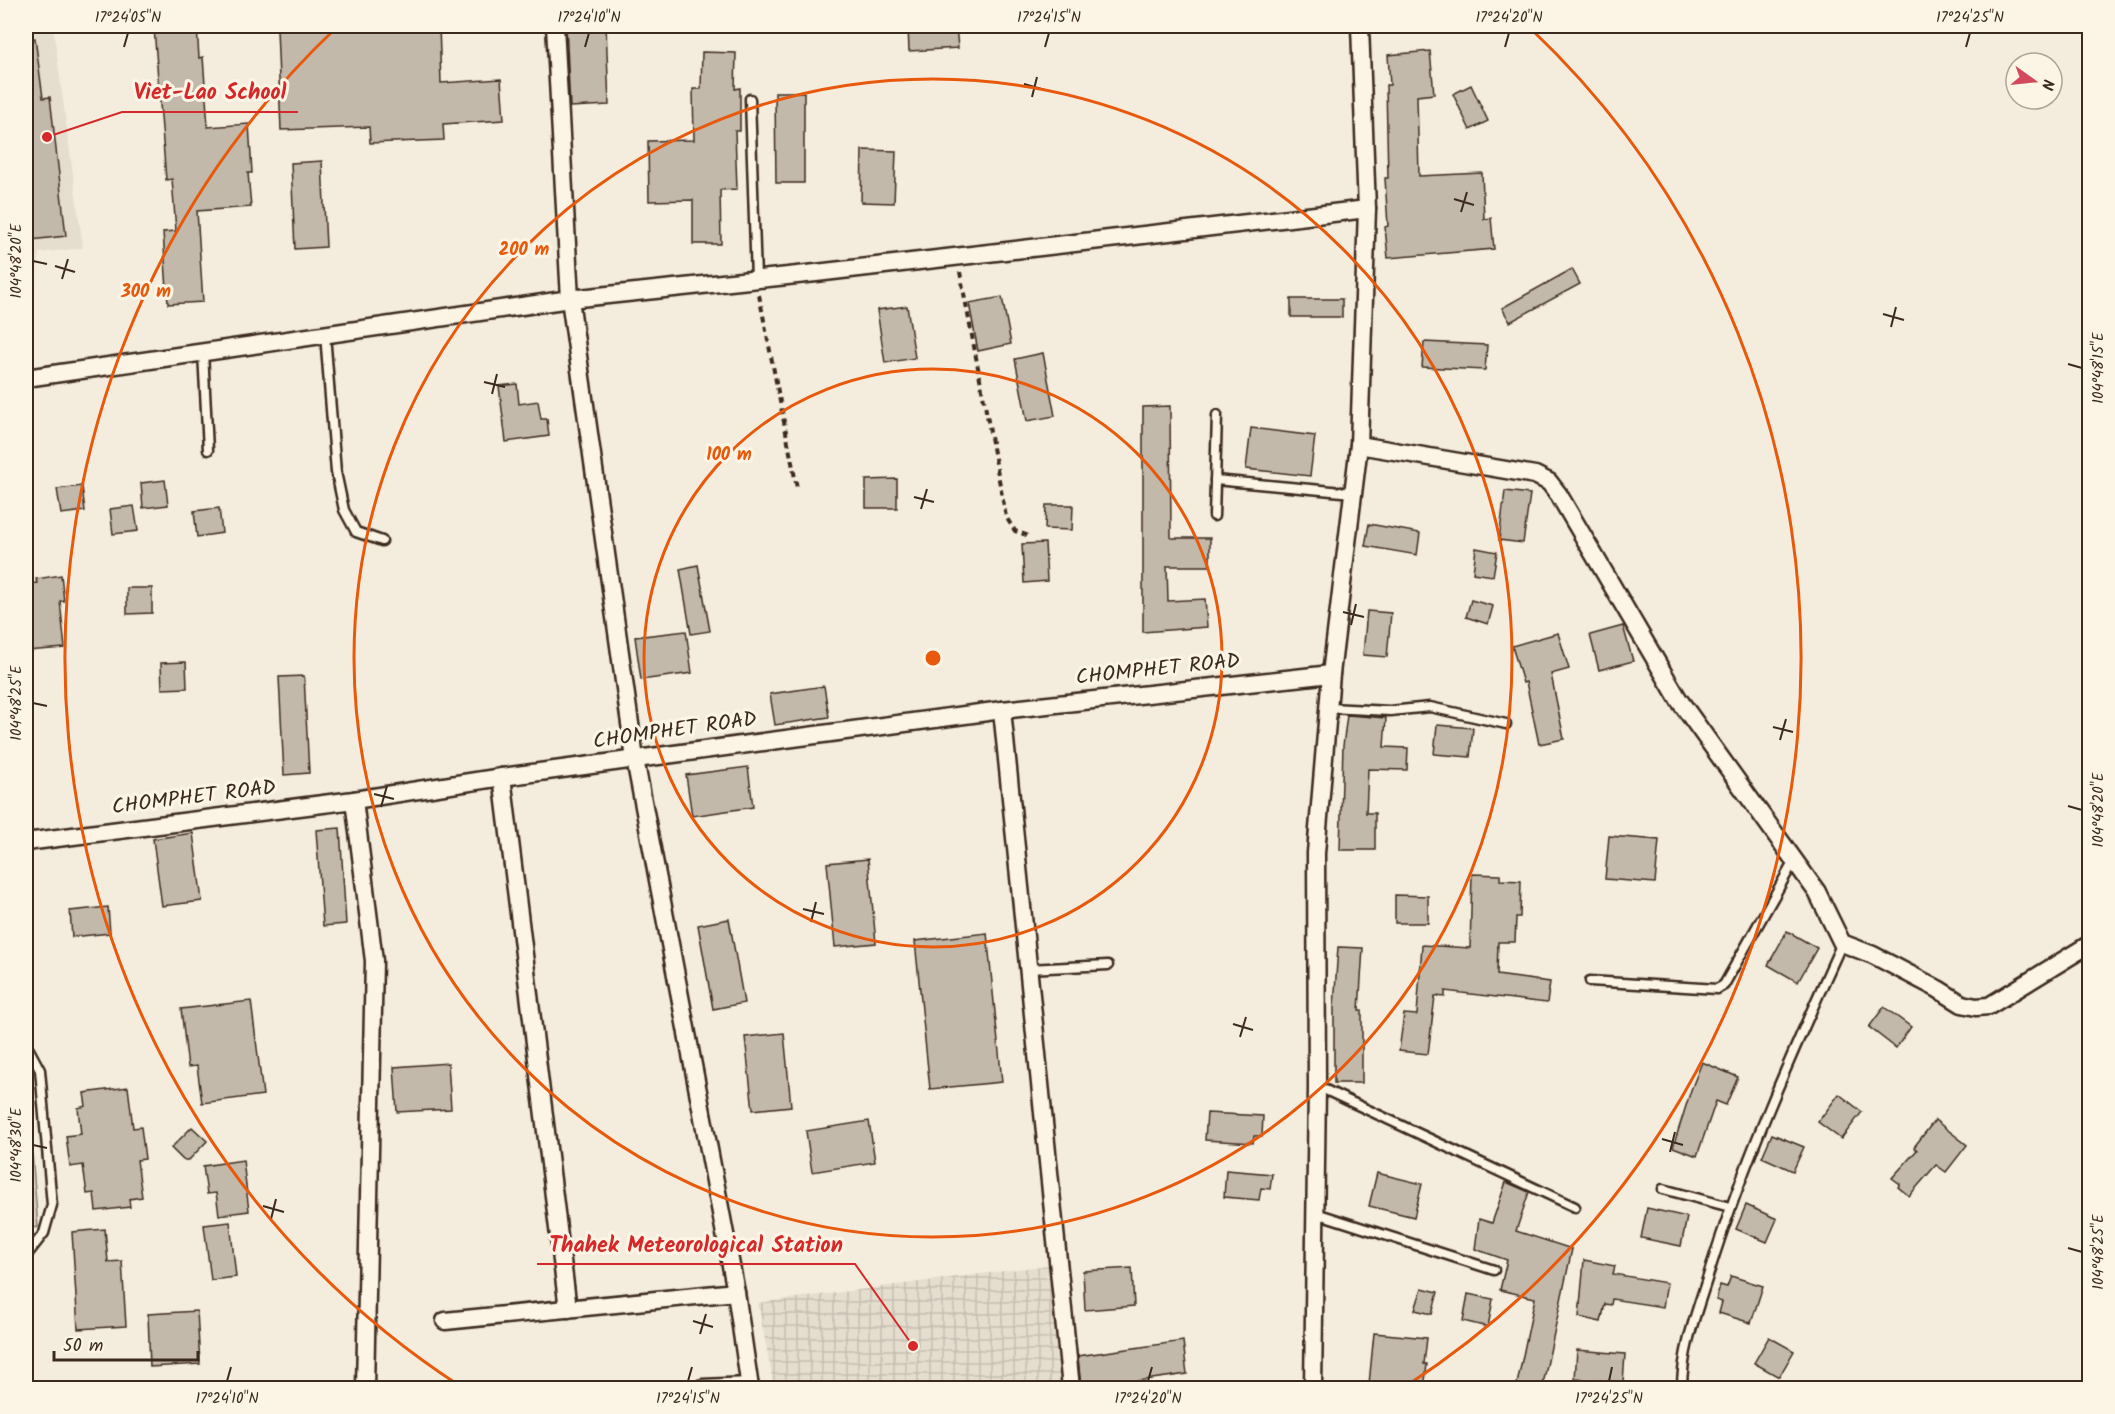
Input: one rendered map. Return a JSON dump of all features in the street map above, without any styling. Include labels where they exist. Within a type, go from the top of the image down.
[{"type":"street","points":[[555,26],[570,299],[635,759],[736,1292],[750,1387],[702,1389]]},
{"type":"street","points":[[1313,1389],[1317,1086],[1316,853],[1331,674],[1359,445],[1367,209],[1360,26]]},
{"type":"street","points":[[26,378],[570,299],[1367,209]]},
{"type":"street","points":[[1359,445],[1535,475],[1549,482],[1559,495],[1679,700],[1817,892],[1842,943],[1873,955],[1962,1004],[1976,1007],[1989,1006],[2090,944]]},
{"type":"street","name":"CHOMPHET ROAD","points":[[26,842],[354,800],[502,777],[1002,710],[1331,674]]},
{"type":"street","points":[[1002,710],[1071,1389]]},
{"type":"street","points":[[502,777],[568,1309]]},
{"type":"street","points":[[354,800],[374,961],[365,1389]]},
{"type":"street","points":[[445,1321],[736,1292]]},
{"type":"lane","points":[[750,99],[756,279]]},
{"type":"lane","points":[[325,334],[336,472],[344,510],[356,532],[382,541]]},
{"type":"lane","points":[[203,351],[208,450]]},
{"type":"lane","points":[[1214,516],[1217,415]]},
{"type":"lane","points":[[1215,480],[1353,493]]},
{"type":"lane","points":[[1329,708],[1390,711],[1430,707],[1506,724]]},
{"type":"lane","points":[[1590,981],[1717,989],[1724,985],[1794,861]]},
{"type":"lane","points":[[1682,1389],[1689,1338],[1730,1208],[1779,1082],[1842,943]]},
{"type":"lane","points":[[1028,969],[1108,965]]},
{"type":"lane","points":[[26,1044],[40,1070],[52,1205],[44,1233],[26,1256]]},
{"type":"lane","points":[[1317,1086],[1575,1207]]},
{"type":"lane","points":[[1663,1189],[1730,1208]]},
{"type":"lane","points":[[1316,1213],[1494,1270]]},
{"type":"path","points":[[957,256],[1006,517],[1015,531],[1029,536]]},
{"type":"path","points":[[756,279],[797,488]]},
{"type":"path","points":[[26,581],[27,592]]},
{"type":"shaded area","points":[[26,26],[53,26],[83,248],[39,253],[35,288],[26,290]]},
{"type":"shaded area","points":[[26,1077],[38,1227],[26,1229]]},
{"type":"shaded area","points":[[1049,1265],[1066,1388],[774,1388],[758,1303]]},
{"type":"building","points":[[197,26],[199,58],[203,57],[208,127],[249,124],[252,173],[248,173],[251,207],[197,211],[203,302],[168,304],[163,232],[176,231],[172,179],[166,180],[154,28]]},
{"type":"building","points":[[439,26],[441,83],[501,79],[504,120],[443,124],[444,140],[370,143],[369,127],[281,130],[277,29]]},
{"type":"building","points":[[566,26],[606,26],[609,105],[570,107]]},
{"type":"building","points":[[908,26],[956,26],[958,48],[909,51]]},
{"type":"building","points":[[35,38],[43,98],[50,97],[66,236],[31,240],[26,182],[26,39]]},
{"type":"building","points":[[1430,51],[1434,94],[1417,96],[1419,176],[1482,173],[1484,219],[1491,218],[1494,249],[1388,258],[1385,227],[1388,226],[1385,178],[1388,178],[1386,85],[1390,85],[1388,55]]},
{"type":"building","points":[[702,52],[736,53],[735,89],[740,88],[740,131],[735,131],[737,189],[720,190],[721,244],[693,244],[693,200],[649,201],[648,141],[694,140],[693,89],[701,89]]},
{"type":"building","points":[[1471,85],[1488,121],[1470,130],[1453,94]]},
{"type":"building","points":[[775,92],[804,92],[804,183],[776,183]]},
{"type":"building","points":[[862,150],[896,151],[894,203],[861,202]]},
{"type":"building","points":[[322,161],[326,247],[295,249],[291,163]]},
{"type":"building","points":[[1572,269],[1580,284],[1510,322],[1502,308]]},
{"type":"building","points":[[1002,297],[1011,344],[978,351],[969,303]]},
{"type":"building","points":[[1291,299],[1342,299],[1342,317],[1291,317]]},
{"type":"building","points":[[907,306],[915,358],[885,363],[877,310]]},
{"type":"building","points":[[1424,342],[1487,345],[1485,370],[1422,367]]},
{"type":"building","points":[[1043,353],[1055,416],[1027,421],[1015,359]]},
{"type":"building","points":[[517,384],[519,404],[538,401],[541,419],[547,419],[549,436],[506,442],[499,386]]},
{"type":"building","points":[[1170,406],[1171,538],[1210,538],[1210,566],[1167,566],[1168,601],[1205,599],[1207,627],[1143,632],[1143,407]]},
{"type":"building","points":[[1251,428],[1315,436],[1310,476],[1246,469]]},
{"type":"building","points":[[897,479],[897,508],[866,508],[866,480]]},
{"type":"building","points":[[165,480],[168,505],[143,508],[141,483]]},
{"type":"building","points":[[82,486],[85,511],[61,514],[57,489]]},
{"type":"building","points":[[1505,491],[1530,494],[1523,543],[1499,540]]},
{"type":"building","points":[[1046,505],[1073,505],[1072,530],[1045,529]]},
{"type":"building","points":[[134,506],[138,531],[113,534],[110,509]]},
{"type":"building","points":[[219,508],[222,533],[197,537],[194,511]]},
{"type":"building","points":[[1369,524],[1420,533],[1417,555],[1365,546]]},
{"type":"building","points":[[1045,543],[1047,581],[1024,583],[1022,544]]},
{"type":"building","points":[[1476,548],[1497,552],[1493,576],[1473,573]]},
{"type":"building","points":[[698,565],[710,631],[691,634],[680,569]]},
{"type":"building","points":[[61,575],[64,601],[60,601],[65,648],[26,651],[26,584],[37,583],[36,579]]},
{"type":"building","points":[[127,588],[152,588],[152,613],[127,614]]},
{"type":"building","points":[[1471,600],[1493,606],[1488,624],[1466,617]]},
{"type":"building","points":[[1367,611],[1391,613],[1387,657],[1363,655]]},
{"type":"building","points":[[1623,626],[1633,661],[1599,670],[1590,635]]},
{"type":"building","points":[[686,631],[692,673],[641,680],[635,637]]},
{"type":"building","points":[[1558,633],[1569,669],[1551,674],[1564,739],[1539,744],[1526,682],[1523,683],[1512,646]]},
{"type":"building","points":[[186,662],[187,688],[162,689],[161,663]]},
{"type":"building","points":[[304,676],[309,773],[284,775],[279,677]]},
{"type":"building","points":[[824,686],[829,717],[775,725],[770,694]]},
{"type":"building","points":[[1347,715],[1386,718],[1384,747],[1408,748],[1407,770],[1368,769],[1366,813],[1375,813],[1375,850],[1340,850],[1343,746]]},
{"type":"building","points":[[1437,725],[1473,728],[1470,757],[1434,754]]},
{"type":"building","points":[[748,767],[753,807],[692,816],[686,775]]},
{"type":"building","points":[[340,828],[346,924],[323,926],[316,830]]},
{"type":"building","points":[[193,833],[202,901],[162,906],[153,839]]},
{"type":"building","points":[[1609,836],[1659,840],[1655,883],[1605,879]]},
{"type":"building","points":[[868,859],[876,943],[835,947],[827,863]]},
{"type":"building","points":[[1472,874],[1500,875],[1500,880],[1521,881],[1520,917],[1516,917],[1515,942],[1498,942],[1497,975],[1550,982],[1547,1003],[1445,991],[1445,997],[1435,996],[1428,1054],[1399,1051],[1404,1014],[1417,1015],[1422,945],[1470,948]]},
{"type":"building","points":[[1395,895],[1428,896],[1428,923],[1395,923]]},
{"type":"building","points":[[108,907],[110,933],[72,937],[70,911]]},
{"type":"building","points":[[729,919],[744,1003],[713,1009],[698,925]]},
{"type":"building","points":[[1787,931],[1817,948],[1798,982],[1768,965]]},
{"type":"building","points":[[987,933],[1002,1082],[930,1089],[915,941]]},
{"type":"building","points":[[1338,947],[1363,948],[1359,1010],[1362,1010],[1362,1083],[1334,1083],[1334,1007]]},
{"type":"building","points":[[251,1001],[263,1095],[202,1103],[197,1066],[188,1067],[181,1009]]},
{"type":"building","points":[[1884,1007],[1911,1027],[1896,1048],[1869,1027]]},
{"type":"building","points":[[784,1033],[791,1106],[753,1110],[745,1037]]},
{"type":"building","points":[[1702,1062],[1738,1077],[1726,1105],[1716,1101],[1697,1156],[1673,1147]]},
{"type":"building","points":[[448,1063],[451,1109],[397,1112],[394,1067]]},
{"type":"building","points":[[128,1087],[133,1128],[141,1127],[145,1159],[137,1160],[142,1197],[129,1199],[130,1207],[96,1211],[94,1193],[87,1194],[83,1165],[70,1167],[66,1136],[81,1134],[78,1108],[86,1106],[84,1093]]},
{"type":"building","points":[[1839,1094],[1862,1112],[1841,1139],[1818,1122]]},
{"type":"building","points":[[1207,1113],[1263,1116],[1262,1136],[1254,1136],[1253,1143],[1205,1140]]},
{"type":"building","points":[[1935,1120],[1967,1145],[1946,1172],[1936,1165],[1909,1196],[1898,1187],[1900,1184],[1892,1178],[1917,1150],[1914,1147]]},
{"type":"building","points":[[869,1121],[875,1162],[812,1172],[806,1131]]},
{"type":"building","points":[[192,1127],[207,1141],[189,1160],[183,1160],[171,1148]]},
{"type":"building","points":[[1772,1134],[1804,1147],[1793,1171],[1762,1157]]},
{"type":"building","points":[[243,1160],[249,1211],[219,1215],[216,1193],[207,1194],[203,1166]]},
{"type":"building","points":[[1226,1170],[1272,1174],[1270,1189],[1261,1188],[1259,1200],[1224,1197]]},
{"type":"building","points":[[1377,1173],[1422,1184],[1414,1217],[1369,1206]]},
{"type":"building","points":[[1506,1182],[1529,1192],[1516,1231],[1572,1249],[1542,1389],[1516,1389],[1535,1298],[1500,1290],[1507,1260],[1475,1249],[1479,1219],[1492,1223]]},
{"type":"building","points":[[1746,1205],[1777,1219],[1767,1242],[1736,1229]]},
{"type":"building","points":[[1647,1208],[1687,1217],[1681,1246],[1641,1238]]},
{"type":"building","points":[[230,1222],[236,1277],[211,1280],[204,1225]]},
{"type":"building","points":[[105,1229],[108,1262],[122,1261],[126,1326],[78,1329],[72,1232]]},
{"type":"building","points":[[1584,1260],[1615,1266],[1613,1274],[1667,1283],[1663,1307],[1612,1299],[1611,1305],[1605,1304],[1601,1322],[1579,1317]]},
{"type":"building","points":[[1132,1268],[1134,1306],[1085,1310],[1083,1271]]},
{"type":"building","points":[[1731,1276],[1763,1286],[1751,1323],[1719,1313],[1722,1302],[1716,1300],[1720,1285],[1727,1287]]},
{"type":"building","points":[[1422,1288],[1438,1292],[1432,1314],[1415,1310]]},
{"type":"building","points":[[1468,1294],[1493,1299],[1488,1327],[1463,1321]]},
{"type":"building","points":[[197,1311],[200,1364],[150,1367],[148,1314]]},
{"type":"building","points":[[1374,1333],[1427,1338],[1424,1389],[1369,1384]]},
{"type":"building","points":[[1769,1337],[1794,1351],[1779,1377],[1754,1363]]},
{"type":"building","points":[[1183,1341],[1187,1374],[1081,1389],[1078,1356]]},
{"type":"building","points":[[1577,1350],[1625,1354],[1623,1382],[1575,1379]]},
{"type":"place","name":"Viet-Lao School","points":[[47,137]]},
{"type":"place","name":"Thahek Meteorological Station","points":[[913,1346]]}]
